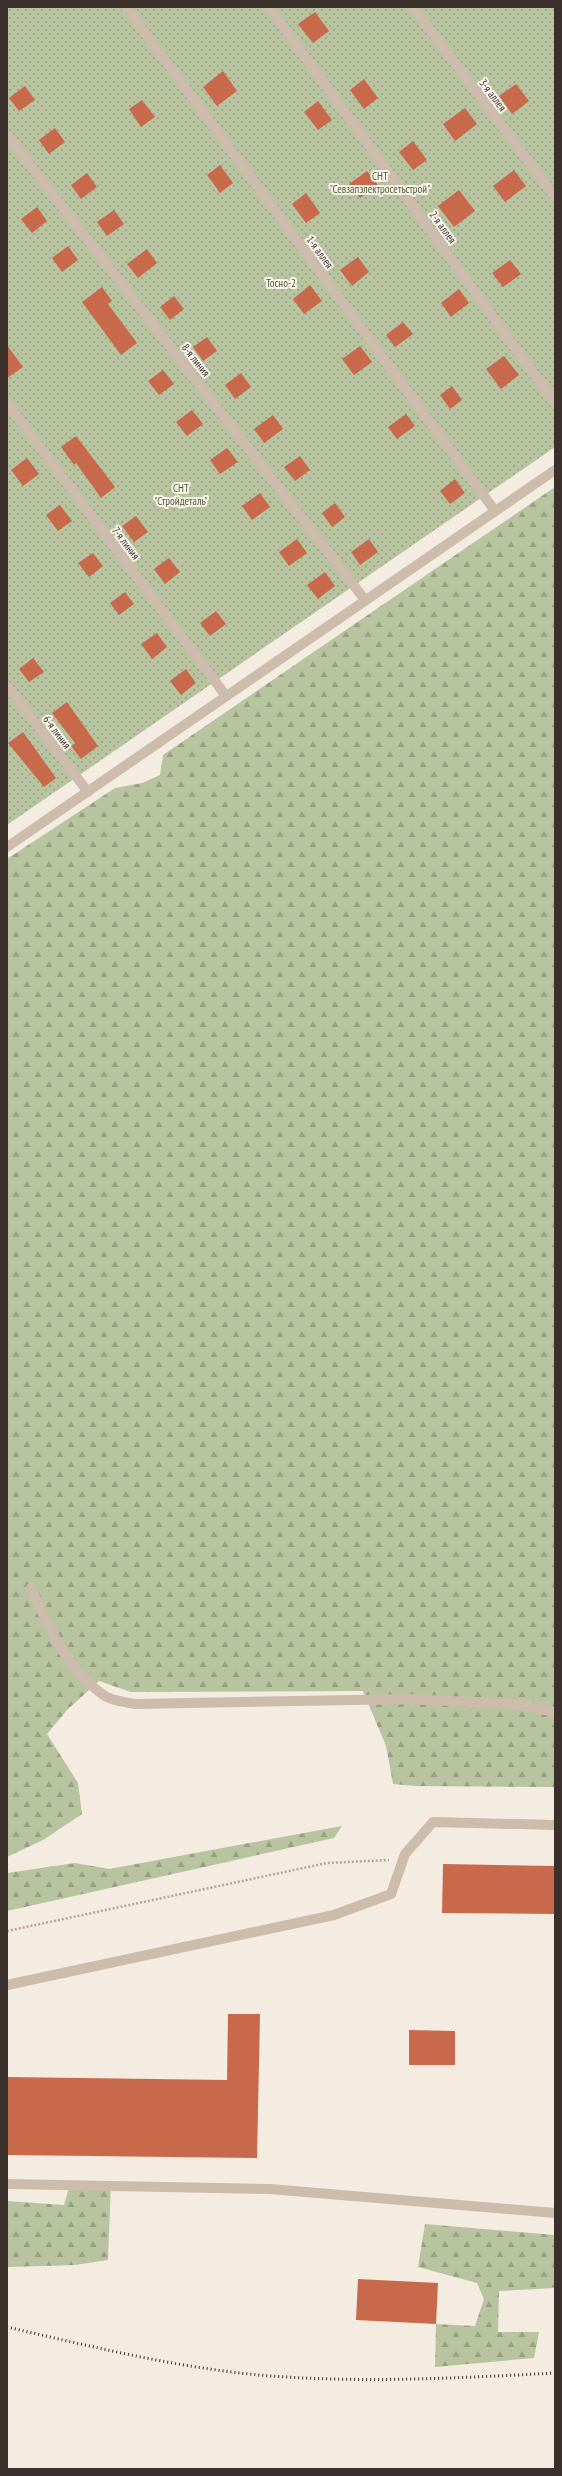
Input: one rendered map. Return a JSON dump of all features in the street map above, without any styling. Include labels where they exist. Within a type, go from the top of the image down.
[{"type":"street","name":"1-я аллея","points":[[126,7],[495,511]]},
{"type":"street","name":"2-я аллея","points":[[269,7],[555,403]]},
{"type":"street","name":"3-я аллея","points":[[413,7],[555,197]]},
{"type":"street","name":"8-я линия","points":[[7,135],[365,600]]},
{"type":"street","name":"7-я линия","points":[[7,403],[226,696]]},
{"type":"street","points":[[7,847],[555,470]]},
{"type":"street","name":"6-я линия","points":[[7,686],[88,792]]},
{"type":"street","points":[[31,1588],[56,1641],[78,1672],[106,1696],[135,1704],[408,1699],[518,1704],[555,1712]]},
{"type":"street","points":[[7,1985],[334,1915],[390,1894],[406,1854],[433,1822],[555,1825]]},
{"type":"street","points":[[7,2184],[270,2189],[555,2213]]},
{"type":"path","points":[[7,1932],[327,1863],[404,1859]]},
{"type":"green space","name":"Тосно-2","points":[[7,7],[555,7],[555,447],[7,825]]},
{"type":"green space","points":[[555,487],[555,1787],[416,1786],[393,1784],[386,1746],[363,1691],[131,1692],[99,1681],[68,1709],[47,1734],[78,1783],[82,1814],[43,1840],[7,1857],[7,859],[115,788],[142,783],[160,775],[163,755]]},
{"type":"green space","points":[[342,1826],[334,1838],[7,1911],[7,1873],[75,1863],[109,1869]]},
{"type":"green space","points":[[71,2181],[111,2183],[108,2260],[75,2265],[7,2267],[7,2201],[64,2205]]},
{"type":"green space","points":[[425,2224],[555,2235],[555,2288],[499,2291],[498,2332],[539,2332],[534,2358],[435,2367],[436,2324],[475,2326],[484,2299],[477,2283],[418,2267]]},
{"type":"building","points":[[315,12],[329,31],[313,43],[298,24]]},
{"type":"building","points":[[223,71],[237,91],[217,106],[203,87]]},
{"type":"building","points":[[364,79],[378,98],[364,109],[350,90]]},
{"type":"building","points":[[516,84],[529,101],[512,114],[499,96]]},
{"type":"building","points":[[25,86],[35,100],[19,111],[9,98]]},
{"type":"building","points":[[142,100],[155,117],[141,127],[129,109]]},
{"type":"building","points":[[318,101],[332,120],[318,130],[304,112]]},
{"type":"building","points":[[465,108],[477,124],[455,141],[443,124]]},
{"type":"building","points":[[55,128],[65,142],[49,154],[39,140]]},
{"type":"building","points":[[413,141],[427,160],[413,170],[399,152]]},
{"type":"building","points":[[220,165],[233,183],[220,193],[207,175]]},
{"type":"building","points":[[514,170],[526,186],[505,202],[493,186]]},
{"type":"building","points":[[367,171],[378,185],[360,198],[349,184]]},
{"type":"building","points":[[87,173],[97,187],[81,199],[71,185]]},
{"type":"building","points":[[459,190],[475,211],[454,227],[438,206]]},
{"type":"building","points":[[306,193],[320,213],[306,223],[292,204]]},
{"type":"building","points":[[37,207],[47,221],[32,233],[21,219]]},
{"type":"building","points":[[114,210],[124,224],[107,236],[97,222]]},
{"type":"building","points":[[68,246],[78,260],[62,272],[52,258]]},
{"type":"building","points":[[147,249],[157,263],[138,278],[127,264]]},
{"type":"building","points":[[358,257],[369,272],[352,286],[340,270]]},
{"type":"building","points":[[510,260],[521,274],[503,287],[492,273]]},
{"type":"building","points":[[310,285],[322,301],[304,314],[293,299]]},
{"type":"building","points":[[102,287],[112,301],[108,304],[137,343],[121,355],[82,302]]},
{"type":"building","points":[[459,289],[469,303],[451,317],[441,303]]},
{"type":"building","points":[[174,296],[184,309],[170,320],[160,307]]},
{"type":"building","points":[[403,322],[413,334],[395,347],[386,335]]},
{"type":"building","points":[[207,337],[217,351],[203,361],[193,347]]},
{"type":"building","points":[[7,345],[23,367],[7,378]]},
{"type":"building","points":[[360,346],[372,362],[354,375],[342,359]]},
{"type":"building","points":[[504,356],[519,375],[501,389],[486,369]]},
{"type":"building","points":[[163,370],[174,384],[159,395],[148,381]]},
{"type":"building","points":[[241,373],[251,387],[235,399],[225,385]]},
{"type":"building","points":[[452,386],[462,400],[450,409],[440,395]]},
{"type":"building","points":[[192,410],[203,424],[187,436],[176,422]]},
{"type":"building","points":[[406,414],[415,426],[397,439],[388,427]]},
{"type":"building","points":[[273,415],[283,429],[264,443],[254,429]]},
{"type":"building","points":[[76,436],[115,487],[101,498],[76,463],[74,465],[61,447]]},
{"type":"building","points":[[227,448],[238,462],[220,474],[210,460]]},
{"type":"building","points":[[300,456],[310,470],[295,481],[284,467]]},
{"type":"building","points":[[27,458],[39,474],[23,486],[11,470]]},
{"type":"building","points":[[455,479],[465,493],[450,504],[440,491]]},
{"type":"building","points":[[260,493],[270,507],[252,520],[242,506]]},
{"type":"building","points":[[335,503],[345,517],[332,527],[322,513]]},
{"type":"building","points":[[60,505],[72,521],[58,531],[46,515]]},
{"type":"building","points":[[136,516],[148,532],[134,542],[122,526]]},
{"type":"building","points":[[297,539],[307,553],[289,566],[279,552]]},
{"type":"building","points":[[369,539],[378,552],[360,565],[351,552]]},
{"type":"building","points":[[93,553],[103,566],[89,577],[78,563]]},
{"type":"building","points":[[169,558],[180,572],[165,584],[154,569]]},
{"type":"building","points":[[325,572],[335,586],[318,599],[307,585]]},
{"type":"building","points":[[125,592],[134,604],[119,615],[110,603]]},
{"type":"building","points":[[216,611],[226,624],[210,636],[200,623]]},
{"type":"building","points":[[157,633],[167,647],[152,659],[141,644]]},
{"type":"building","points":[[33,658],[44,672],[29,682],[19,669]]},
{"type":"building","points":[[186,669],[196,683],[181,695],[170,681]]},
{"type":"building","points":[[67,702],[98,746],[81,759],[71,746],[75,743],[52,713]]},
{"type":"building","points":[[23,732],[56,778],[44,787],[8,743]]},
{"type":"building","points":[[443,1864],[555,1866],[555,1914],[442,1913]]},
{"type":"building","points":[[228,2014],[260,2014],[257,2158],[7,2155],[7,2077],[227,2080]]},
{"type":"building","points":[[409,2030],[455,2031],[455,2065],[409,2065]]},
{"type":"building","points":[[358,2279],[438,2283],[436,2324],[356,2320]]},
{"type":"railway","points":[[7,2327],[171,2363],[237,2373],[271,2376],[377,2379],[449,2378],[555,2373]]},
{"type":"park label","name":"СНТ \"Севзапэлектросетьстрой\"","points":[[380,182]]},
{"type":"park label","name":"СНТ \"Стройдеталь\"","points":[[181,494]]}]
